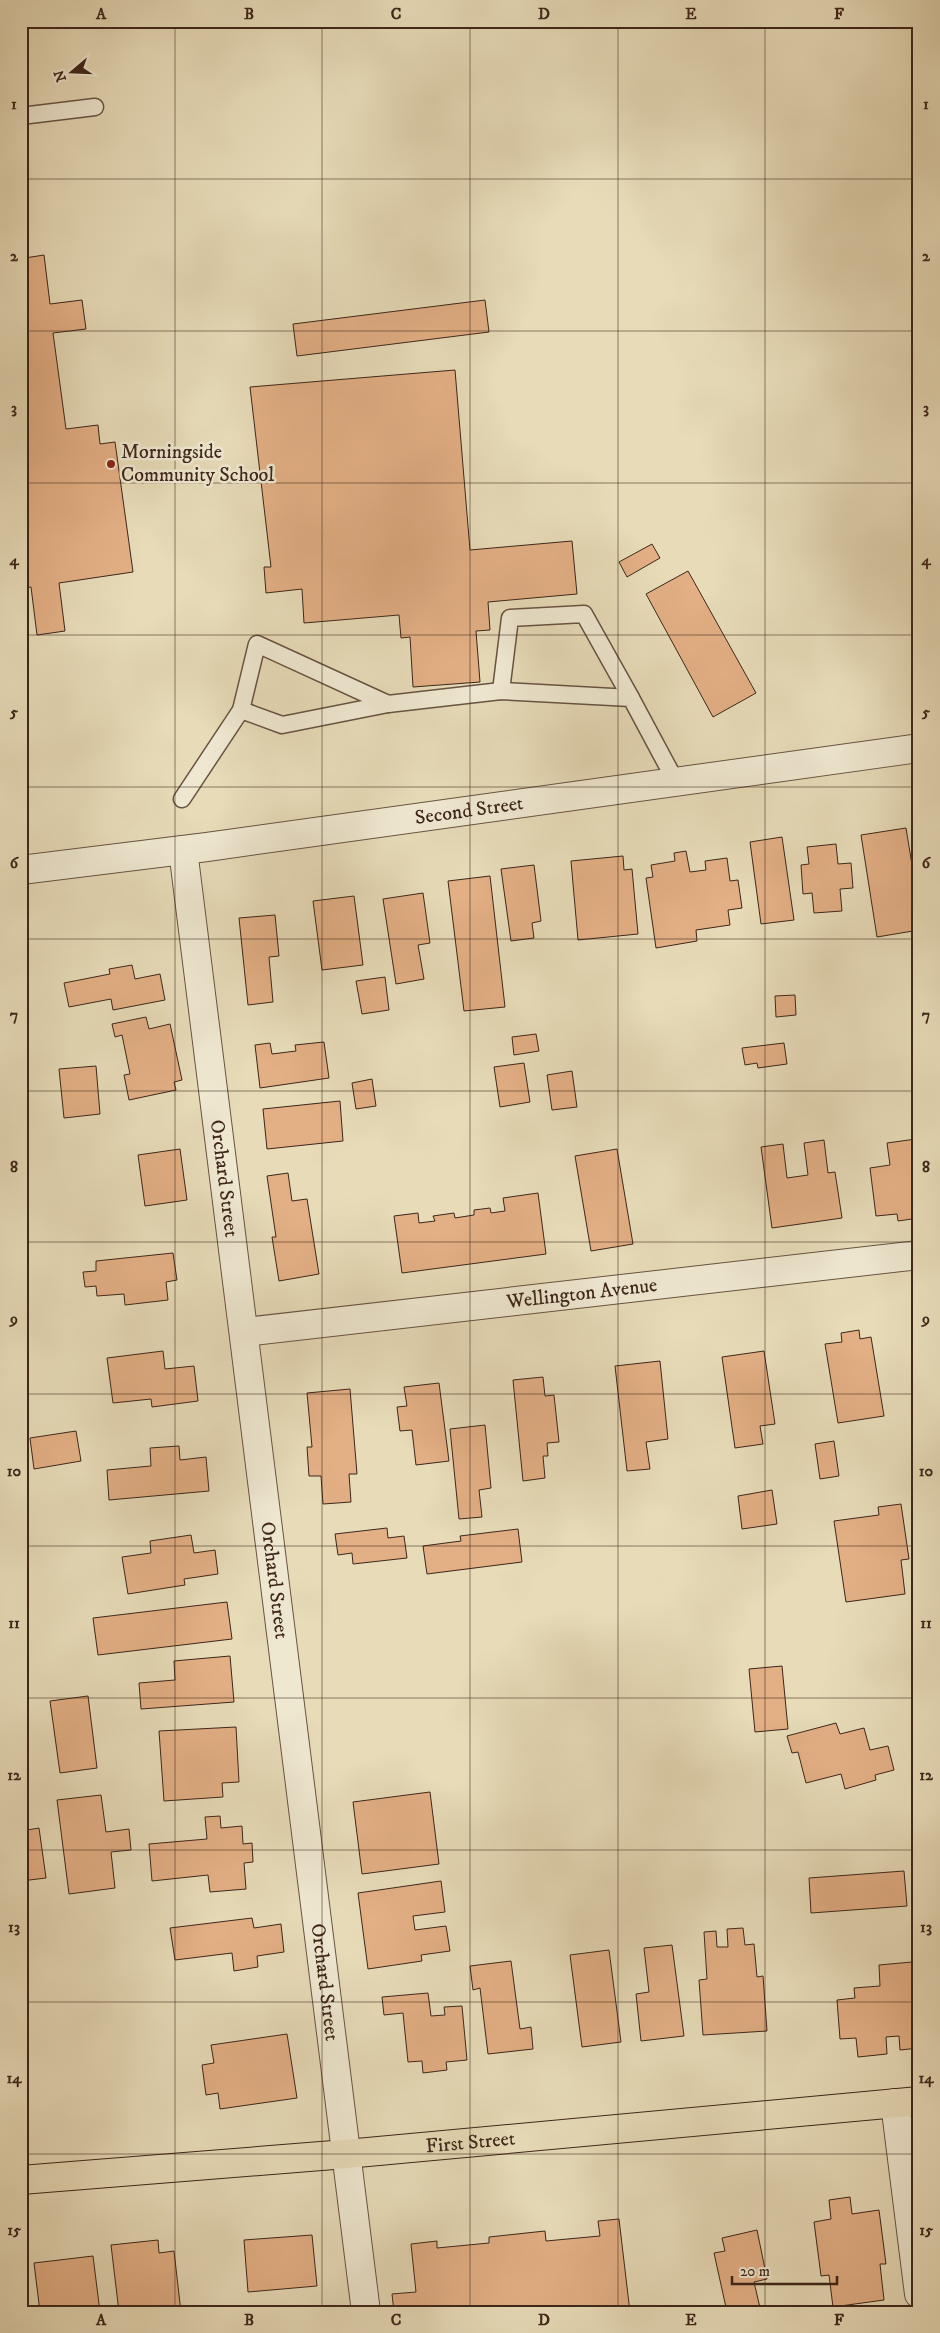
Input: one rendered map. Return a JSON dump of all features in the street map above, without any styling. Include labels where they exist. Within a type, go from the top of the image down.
[{"type":"main road","name":"First Street","points":[[21,2180],[346,2154],[907,2102]]},
{"type":"street","name":"Second Street","points":[[21,870],[183,850],[919,748]]},
{"type":"street","name":"Orchard Street","points":[[183,850],[245,1332],[366,2312]]},
{"type":"street","name":"Wellington Avenue","points":[[245,1332],[919,1255]]},
{"type":"street","points":[[907,2102],[919,2294]]},
{"type":"lane","points":[[21,116],[95,107]]},
{"type":"lane","points":[[501,691],[510,618],[584,614],[676,782]]},
{"type":"lane","points":[[182,799],[241,710],[257,644],[388,704]]},
{"type":"lane","points":[[241,710],[282,725],[388,704],[501,691],[631,698]]},
{"type":"building","points":[[21,232],[25,258],[44,255],[50,304],[82,300],[86,329],[53,333],[66,429],[98,425],[100,444],[115,442],[133,572],[59,583],[65,631],[37,635],[31,587],[21,588]]},
{"type":"building","points":[[485,300],[489,332],[297,356],[293,324]]},
{"type":"building","points":[[455,370],[470,550],[572,541],[577,594],[488,602],[490,630],[476,631],[480,682],[413,687],[410,637],[401,638],[399,615],[304,623],[302,589],[266,593],[264,567],[271,567],[250,387]]},
{"type":"building","points":[[652,544],[660,558],[627,577],[619,562]]},
{"type":"building","points":[[688,571],[756,693],[713,717],[646,594]]},
{"type":"building","points":[[906,828],[919,908],[919,930],[877,937],[861,835]]},
{"type":"building","points":[[782,837],[794,920],[761,924],[750,842]]},
{"type":"building","points":[[836,844],[838,864],[851,863],[853,888],[840,889],[842,911],[814,913],[812,893],[803,894],[801,865],[809,864],[807,847]]},
{"type":"building","points":[[686,851],[690,872],[706,870],[705,861],[727,858],[730,881],[738,880],[742,908],[728,910],[730,925],[696,930],[697,941],[656,948],[646,878],[653,877],[651,865],[675,861],[674,853]]},
{"type":"building","points":[[623,856],[624,870],[632,869],[638,934],[578,940],[571,861]]},
{"type":"building","points":[[534,865],[541,921],[532,923],[534,938],[511,941],[501,869]]},
{"type":"building","points":[[490,876],[505,1007],[464,1011],[448,881]]},
{"type":"building","points":[[423,893],[430,943],[418,945],[424,979],[396,984],[383,899]]},
{"type":"building","points":[[354,896],[363,965],[322,970],[313,901]]},
{"type":"building","points":[[275,915],[279,956],[269,957],[273,1002],[248,1005],[239,918]]},
{"type":"building","points":[[132,965],[135,979],[160,974],[165,1000],[113,1010],[111,999],[69,1007],[64,983],[110,974],[109,969]]},
{"type":"building","points":[[385,977],[389,1010],[362,1014],[356,981]]},
{"type":"building","points":[[795,995],[796,1015],[776,1017],[775,996]]},
{"type":"building","points":[[146,1017],[149,1029],[170,1024],[182,1080],[174,1082],[176,1090],[129,1100],[124,1075],[130,1074],[122,1035],[115,1037],[112,1024]]},
{"type":"building","points":[[536,1034],[539,1051],[514,1055],[512,1037]]},
{"type":"building","points":[[324,1042],[329,1078],[260,1088],[255,1045],[270,1043],[272,1054],[296,1051],[295,1045]]},
{"type":"building","points":[[784,1043],[787,1064],[758,1068],[757,1063],[745,1065],[742,1048]]},
{"type":"building","points":[[524,1063],[530,1102],[500,1107],[494,1067]]},
{"type":"building","points":[[96,1066],[100,1114],[64,1118],[59,1069]]},
{"type":"building","points":[[572,1071],[577,1107],[552,1110],[547,1075]]},
{"type":"building","points":[[372,1079],[376,1106],[356,1109],[352,1083]]},
{"type":"building","points":[[340,1101],[343,1141],[267,1149],[263,1109]]},
{"type":"building","points":[[916,1139],[919,1160],[919,1218],[898,1221],[897,1214],[876,1216],[870,1168],[890,1165],[887,1143]]},
{"type":"building","points":[[824,1140],[828,1173],[835,1172],[842,1218],[772,1228],[761,1147],[783,1144],[787,1178],[808,1175],[804,1143]]},
{"type":"building","points":[[180,1149],[187,1200],[145,1206],[138,1155]]},
{"type":"building","points":[[617,1149],[633,1244],[591,1251],[575,1156]]},
{"type":"building","points":[[288,1173],[292,1201],[307,1199],[319,1274],[279,1281],[272,1237],[276,1237],[267,1176]]},
{"type":"building","points":[[538,1193],[546,1254],[402,1273],[394,1216],[418,1213],[419,1223],[435,1221],[433,1216],[454,1213],[455,1218],[474,1215],[474,1210],[490,1208],[491,1213],[505,1211],[503,1198]]},
{"type":"building","points":[[173,1253],[177,1280],[166,1282],[168,1300],[125,1305],[124,1294],[97,1296],[96,1286],[85,1287],[83,1272],[96,1271],[96,1261]]},
{"type":"building","points":[[859,1330],[860,1339],[871,1337],[884,1416],[838,1423],[825,1344],[842,1342],[841,1333]]},
{"type":"building","points":[[163,1351],[165,1369],[194,1366],[198,1401],[152,1407],[151,1399],[113,1403],[107,1358]]},
{"type":"building","points":[[764,1351],[775,1424],[760,1426],[763,1444],[735,1448],[722,1357]]},
{"type":"building","points":[[660,1361],[668,1439],[646,1442],[650,1469],[627,1471],[615,1366]]},
{"type":"building","points":[[543,1377],[545,1396],[554,1395],[559,1442],[547,1443],[548,1456],[543,1456],[545,1478],[523,1481],[513,1380]]},
{"type":"building","points":[[439,1383],[449,1461],[416,1465],[412,1430],[400,1431],[397,1407],[407,1406],[404,1387]]},
{"type":"building","points":[[350,1389],[357,1474],[349,1474],[351,1502],[323,1504],[321,1476],[309,1476],[307,1447],[312,1447],[307,1393]]},
{"type":"building","points":[[485,1425],[491,1488],[479,1490],[482,1517],[459,1519],[450,1429]]},
{"type":"building","points":[[76,1431],[81,1461],[34,1469],[30,1438]]},
{"type":"building","points":[[834,1441],[839,1476],[820,1479],[815,1444]]},
{"type":"building","points":[[179,1446],[180,1460],[206,1457],[209,1491],[109,1500],[107,1470],[151,1466],[150,1448]]},
{"type":"building","points":[[772,1490],[777,1524],[742,1529],[738,1496]]},
{"type":"building","points":[[901,1504],[909,1559],[901,1560],[905,1594],[846,1602],[834,1521],[879,1515],[878,1507]]},
{"type":"building","points":[[387,1528],[388,1538],[404,1536],[407,1558],[353,1564],[352,1553],[338,1555],[335,1534]]},
{"type":"building","points":[[518,1529],[522,1562],[427,1574],[423,1546],[461,1541],[460,1536]]},
{"type":"building","points":[[191,1535],[194,1553],[215,1550],[218,1574],[184,1579],[185,1585],[128,1594],[122,1557],[151,1553],[150,1541]]},
{"type":"building","points":[[227,1602],[232,1639],[98,1655],[93,1618]]},
{"type":"building","points":[[230,1656],[234,1702],[141,1709],[139,1683],[175,1680],[174,1661]]},
{"type":"building","points":[[782,1666],[788,1729],[755,1732],[749,1669]]},
{"type":"building","points":[[88,1696],[97,1768],[60,1773],[50,1701]]},
{"type":"building","points":[[836,1723],[840,1734],[864,1728],[870,1750],[888,1746],[894,1770],[875,1775],[876,1780],[845,1789],[841,1774],[806,1783],[798,1752],[792,1753],[787,1736]]},
{"type":"building","points":[[236,1727],[239,1782],[222,1783],[223,1797],[164,1801],[159,1731]]},
{"type":"building","points":[[430,1792],[439,1864],[362,1874],[353,1802]]},
{"type":"building","points":[[101,1795],[106,1832],[129,1829],[131,1850],[111,1852],[115,1888],[69,1894],[57,1800]]},
{"type":"building","points":[[220,1816],[221,1828],[242,1826],[243,1844],[252,1843],[253,1862],[244,1863],[246,1889],[210,1892],[208,1875],[152,1881],[149,1844],[207,1839],[205,1817]]},
{"type":"building","points":[[39,1828],[46,1878],[21,1881],[21,1831]]},
{"type":"building","points":[[904,1871],[907,1906],[811,1913],[809,1878]]},
{"type":"building","points":[[441,1881],[445,1912],[413,1916],[415,1930],[446,1926],[450,1951],[421,1955],[422,1961],[368,1969],[358,1893]]},
{"type":"building","points":[[252,1918],[254,1928],[281,1924],[284,1952],[257,1956],[258,1967],[234,1971],[232,1953],[175,1960],[170,1928]]},
{"type":"building","points":[[743,1928],[745,1945],[754,1944],[757,1977],[763,1976],[767,2031],[703,2035],[699,1980],[707,1979],[704,1932],[716,1931],[717,1947],[728,1947],[727,1929]]},
{"type":"building","points":[[672,1945],[684,2036],[641,2041],[636,1994],[649,1992],[644,1948]]},
{"type":"building","points":[[609,1950],[621,2042],[582,2047],[570,1955]]},
{"type":"building","points":[[511,1961],[520,2029],[531,2027],[533,2049],[488,2054],[480,1988],[473,1990],[470,1966]]},
{"type":"building","points":[[912,1962],[913,1974],[919,1974],[919,2048],[900,2050],[899,2036],[886,2037],[887,2054],[858,2057],[856,2038],[840,2039],[837,2000],[855,1998],[854,1988],[880,1986],[879,1965]]},
{"type":"building","points":[[428,1993],[431,2016],[445,2015],[444,2007],[462,2006],[467,2060],[446,2062],[447,2070],[423,2073],[422,2061],[408,2062],[403,2013],[384,2015],[382,1997]]},
{"type":"building","points":[[287,2034],[297,2098],[220,2109],[218,2093],[206,2095],[202,2065],[214,2063],[211,2045]]},
{"type":"building","points":[[850,2197],[852,2214],[879,2210],[886,2264],[880,2264],[884,2300],[833,2307],[829,2275],[821,2276],[814,2222],[831,2219],[829,2200]]},
{"type":"building","points":[[619,2219],[630,2312],[394,2312],[392,2294],[416,2292],[411,2244],[437,2241],[437,2248],[489,2243],[489,2237],[545,2231],[546,2241],[600,2236],[598,2221]]},
{"type":"building","points":[[757,2230],[767,2279],[754,2282],[761,2312],[727,2312],[714,2253],[725,2251],[722,2238]]},
{"type":"building","points":[[312,2235],[317,2286],[248,2292],[244,2240]]},
{"type":"building","points":[[158,2240],[159,2253],[174,2251],[181,2312],[119,2312],[111,2245]]},
{"type":"building","points":[[93,2256],[100,2312],[40,2312],[34,2263]]},
{"type":"place","name":"Morningside Community School","points":[[111,464]]}]
